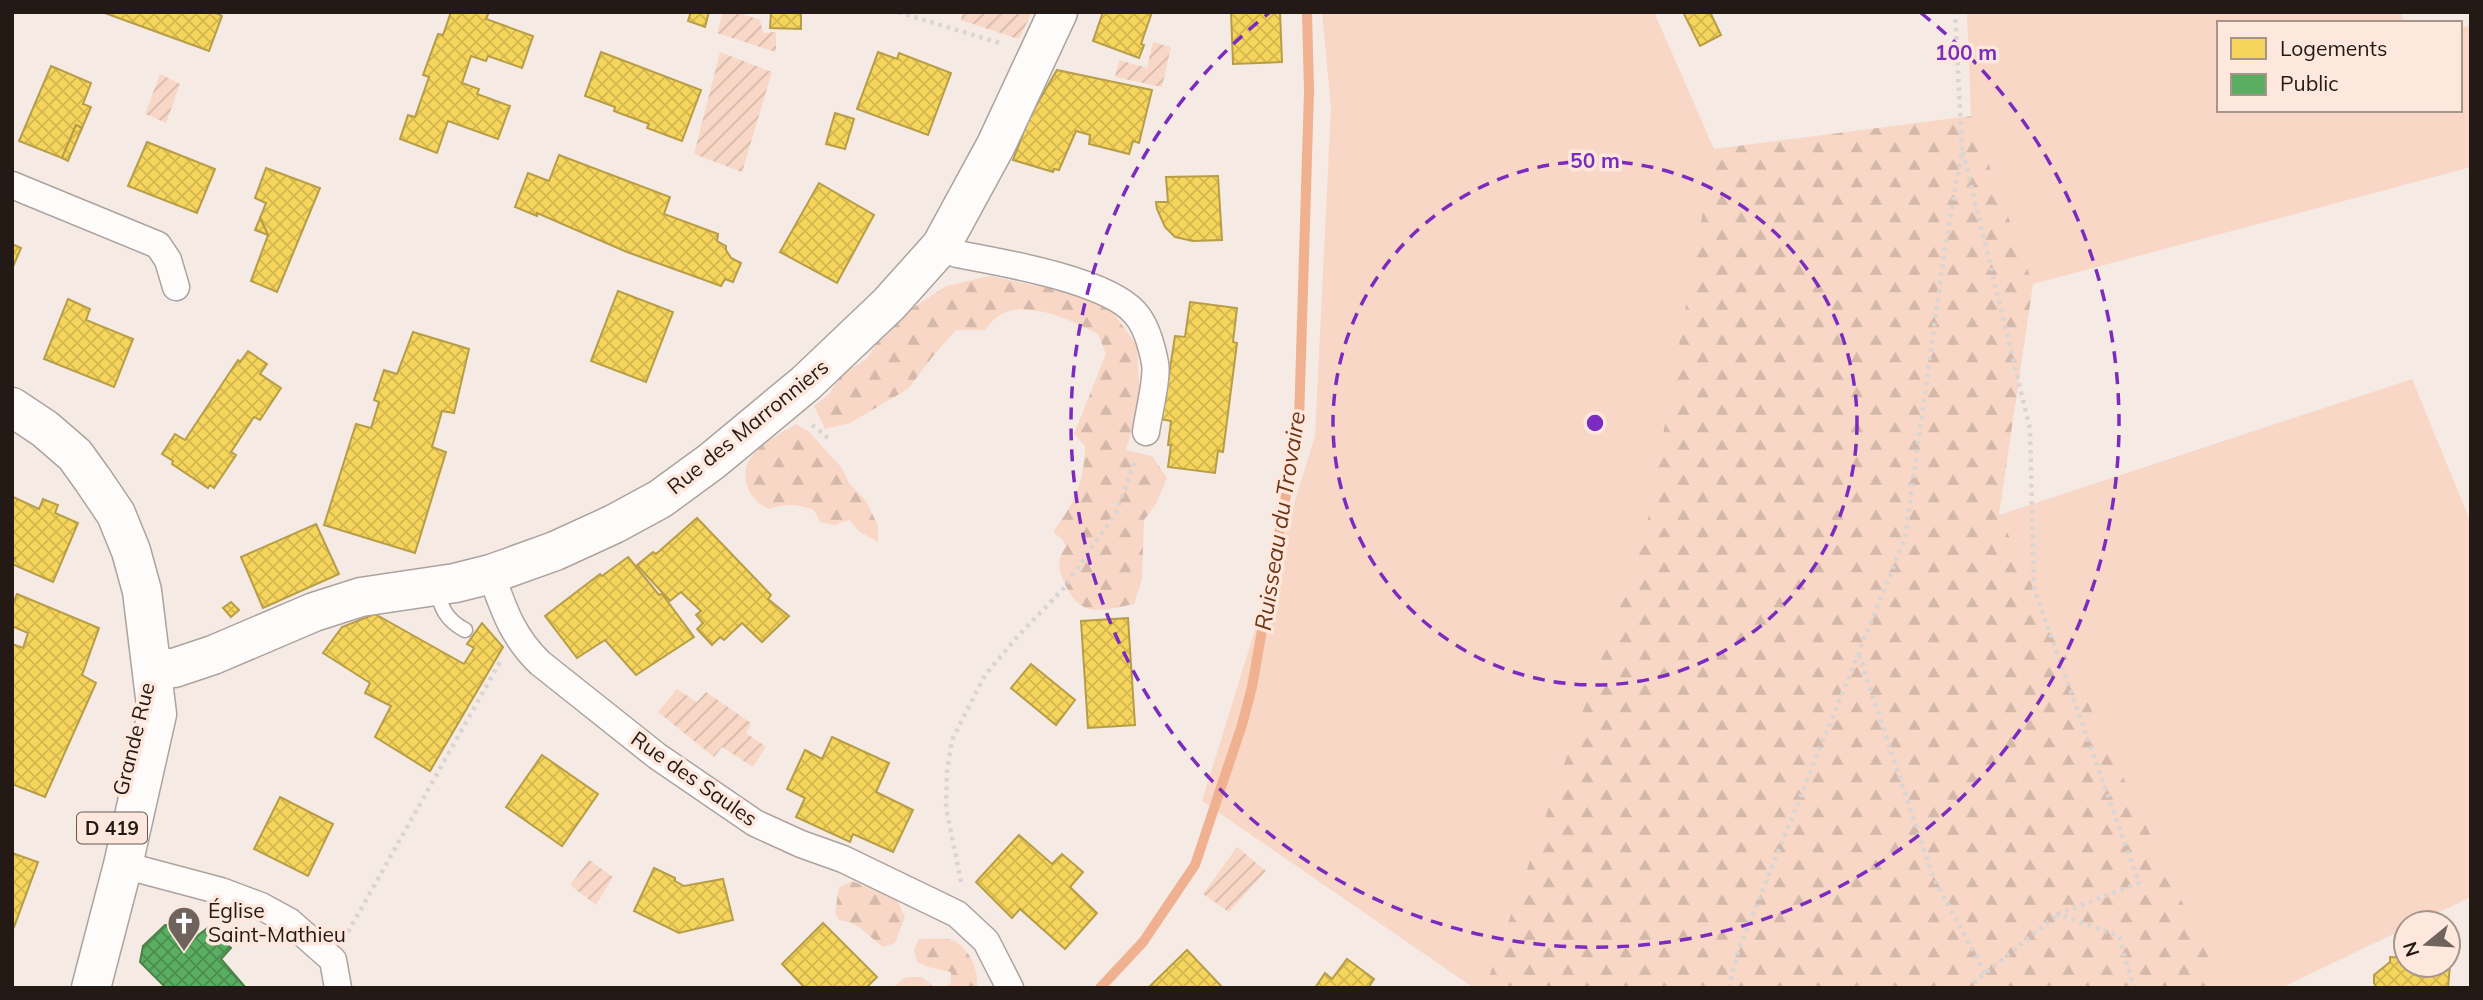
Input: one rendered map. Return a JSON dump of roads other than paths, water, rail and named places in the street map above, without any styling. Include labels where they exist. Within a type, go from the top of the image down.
[{"type":"street","name":"Rue des Marronniers","points":[[152,668],[174,668],[213,655],[314,612],[360,597],[436,586],[491,574],[555,551],[660,499],[712,461],[806,383],[889,304],[941,246],[996,145],[1058,12]]},
{"type":"street","points":[[12,185],[158,245],[168,260],[176,287]]},
{"type":"street","points":[[941,246],[957,254],[1085,283],[1115,297],[1135,313],[1145,330],[1155,366],[1146,432]]},
{"type":"street","name":"Grande Rue","points":[[12,407],[75,454],[116,514],[131,551],[142,590],[152,668],[143,691],[104,860],[70,988]]},
{"type":"street","name":"Rue des Saules","points":[[491,574],[510,625],[522,646],[540,663],[657,756],[755,823],[843,859],[957,914],[986,940],[1010,988]]},
{"type":"street","points":[[91,988],[123,865],[157,714],[152,668]]},
{"type":"street","points":[[123,865],[221,891],[261,906],[290,922],[333,960],[338,988]]},
{"type":"lane","points":[[436,586],[441,608],[451,622],[465,630]]},
{"type":"waterway","name":"Ruisseau du Trovaire","points":[[1100,988],[1143,942],[1195,865],[1252,687],[1299,421],[1309,91],[1307,12]]},
{"type":"place","name":"Église Saint-Mathieu","points":[[184,953]]}]
